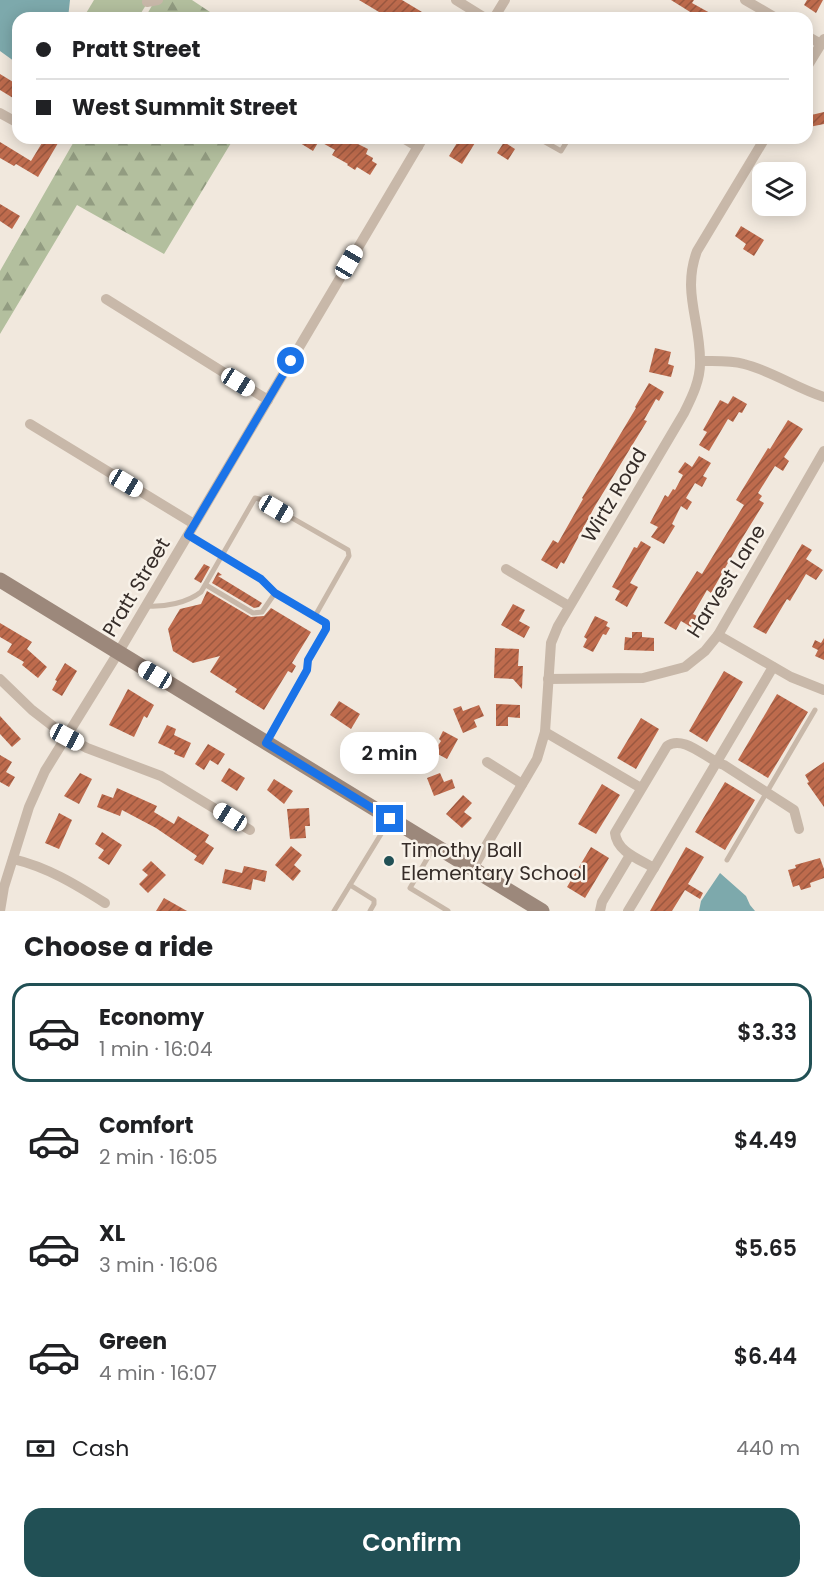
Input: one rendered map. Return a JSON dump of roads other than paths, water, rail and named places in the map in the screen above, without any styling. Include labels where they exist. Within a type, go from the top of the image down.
[{"type":"street","points":[[456,0],[475,12]]},
{"type":"street","points":[[745,0],[766,12]]},
{"type":"street","points":[[813,57],[822,42]]},
{"type":"street","name":"Pratt Street","points":[[0,911],[29,807],[45,771],[118,653],[420,144]]},
{"type":"street","name":"Wirtz Road","points":[[473,868],[537,759],[544,732],[551,643],[569,606],[695,392],[701,361],[690,284],[691,267],[697,250],[761,144]]},
{"type":"street","points":[[106,299],[268,400]]},
{"type":"street","points":[[701,361],[723,360],[744,364],[807,392],[824,397]]},
{"type":"street","points":[[30,424],[194,524]]},
{"type":"street","name":"Harvest Lane","points":[[548,679],[643,678],[685,667],[705,651],[718,635],[824,451]]},
{"type":"street","points":[[506,569],[569,606]]},
{"type":"street","points":[[0,580],[473,868],[538,910]]},
{"type":"street","points":[[718,635],[790,677],[824,690]]},
{"type":"street","points":[[627,911],[773,667]]},
{"type":"street","points":[[0,679],[32,710],[67,737],[87,748],[161,776],[250,830]]},
{"type":"street","points":[[544,732],[641,788]]},
{"type":"street","points":[[654,868],[620,847],[615,833],[667,746],[673,742],[687,745],[768,792],[794,810],[799,829]]},
{"type":"street","points":[[487,762],[522,784]]},
{"type":"street","points":[[600,911],[602,902],[630,855]]},
{"type":"street","points":[[13,859],[37,865],[66,879],[105,903]]},
{"type":"lane","points":[[549,144],[561,151],[565,144]]},
{"type":"lane","points":[[145,606],[160,607],[194,597],[206,585],[255,498],[348,550],[349,556],[315,616]]},
{"type":"lane","points":[[188,535],[261,579],[275,593],[326,623],[326,629],[308,660],[307,670],[266,743]]},
{"type":"lane","points":[[206,585],[253,613],[262,612],[275,593]]},
{"type":"lane","points":[[727,860],[816,710]]},
{"type":"lane","points":[[334,911],[390,819]]},
{"type":"lane","points":[[435,846],[410,888],[448,911]]},
{"type":"lane","points":[[350,885],[374,900],[375,904],[370,911]]},
{"type":"water","points":[[0,0],[70,0],[69,12],[12,12],[12,60],[0,51]]},
{"type":"water","points":[[720,873],[746,896],[755,911],[699,911],[701,901]]},
{"type":"place","name":"Timothy Ball Elementary School","points":[[389,861]]}]
